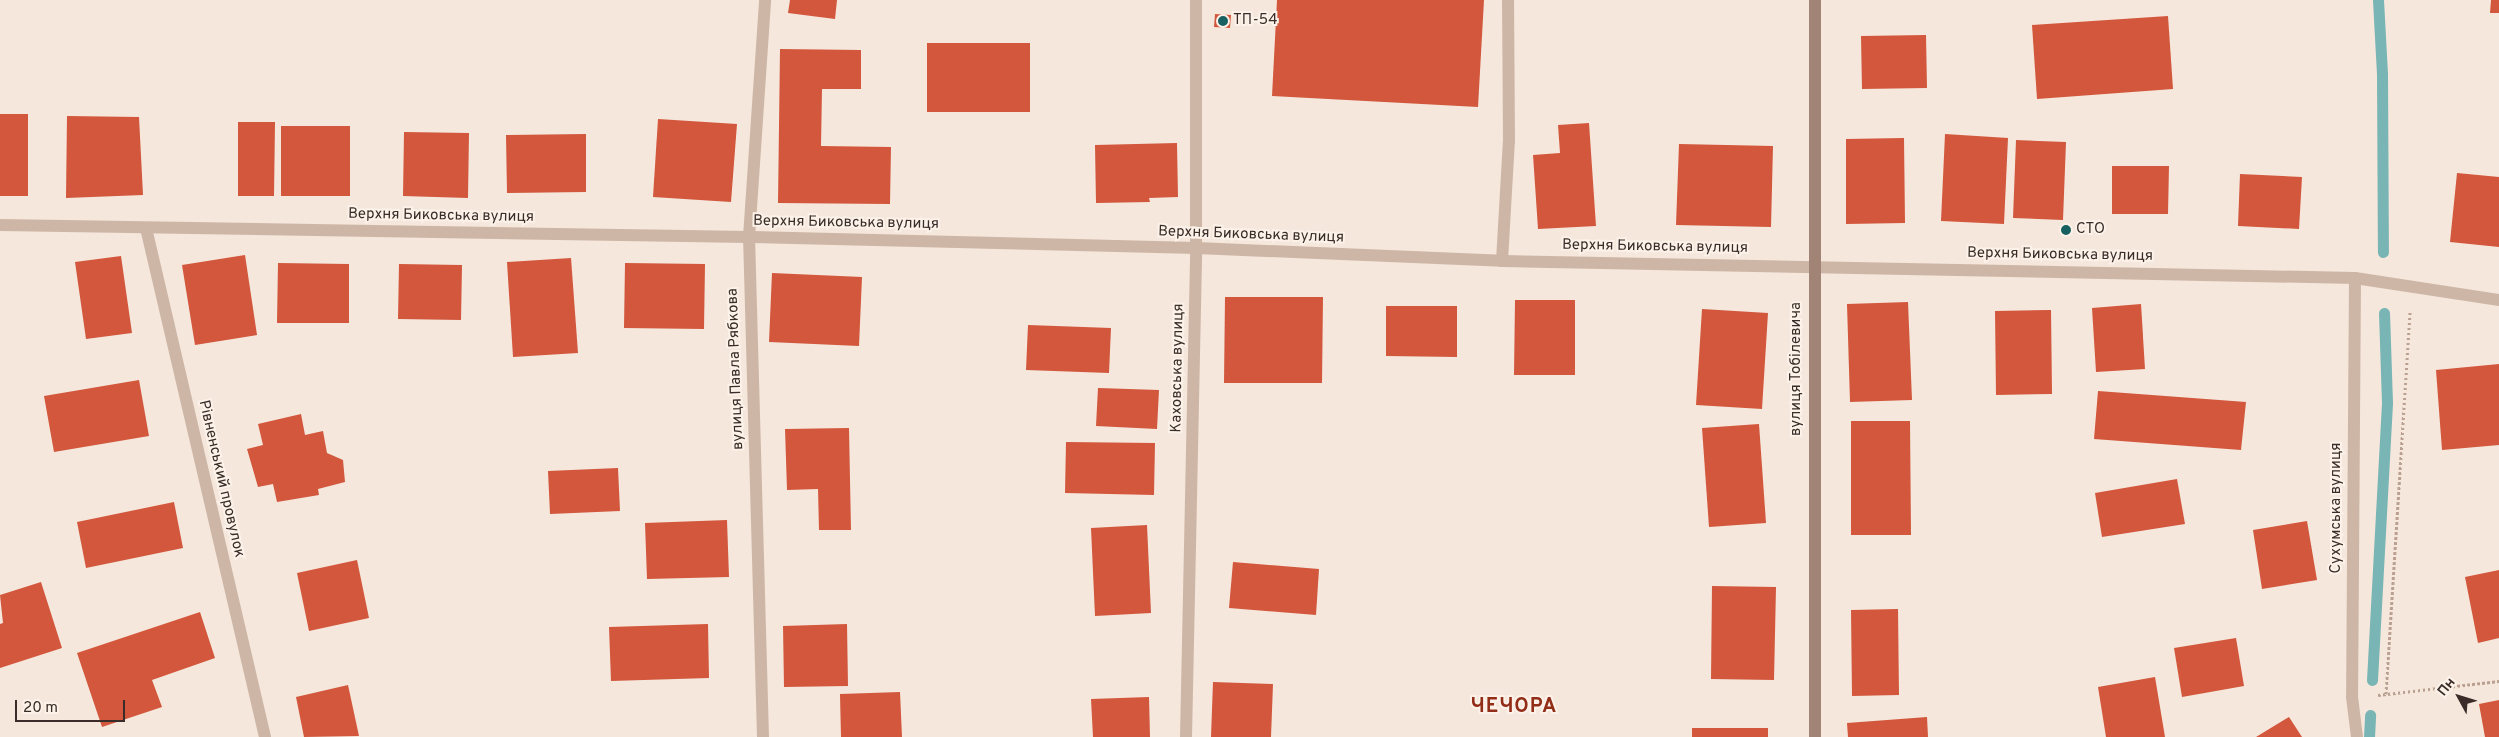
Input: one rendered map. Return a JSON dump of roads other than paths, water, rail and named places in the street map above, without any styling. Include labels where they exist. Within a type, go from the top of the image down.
[{"type":"street","name":"вулиця Павла Рябкова","points":[[763,737],[749,237],[765,0]]},
{"type":"street","name":"Каховська вулиця","points":[[1186,737],[1196,248],[1196,0]]},
{"type":"street","points":[[1502,261],[1509,141],[1508,0]]},
{"type":"street","name":"вулиця Тобілевича","points":[[1815,0],[1813,266],[1815,737]]},
{"type":"street","name":"Верхня Биковська вулиця","points":[[0,225],[749,237],[1196,248],[1502,261],[2355,278],[2499,300]]},
{"type":"street","name":"Рівненський провулок","points":[[146,228],[265,737]]},
{"type":"street","name":"Сухумська вулиця","points":[[2355,278],[2352,697],[2357,737]]},
{"type":"waterway","points":[[2378,0],[2382,74],[2383,252]]},
{"type":"waterway","points":[[2372,680],[2387,403],[2384,313]]},
{"type":"waterway","points":[[2369,737],[2370,715]]},
{"type":"place","name":"ТП-54","points":[[1223,21]]},
{"type":"place","name":"СТО","points":[[2066,230]]},
{"type":"district","name":"ЧЕЧОРА","points":[[1514,707]]}]
